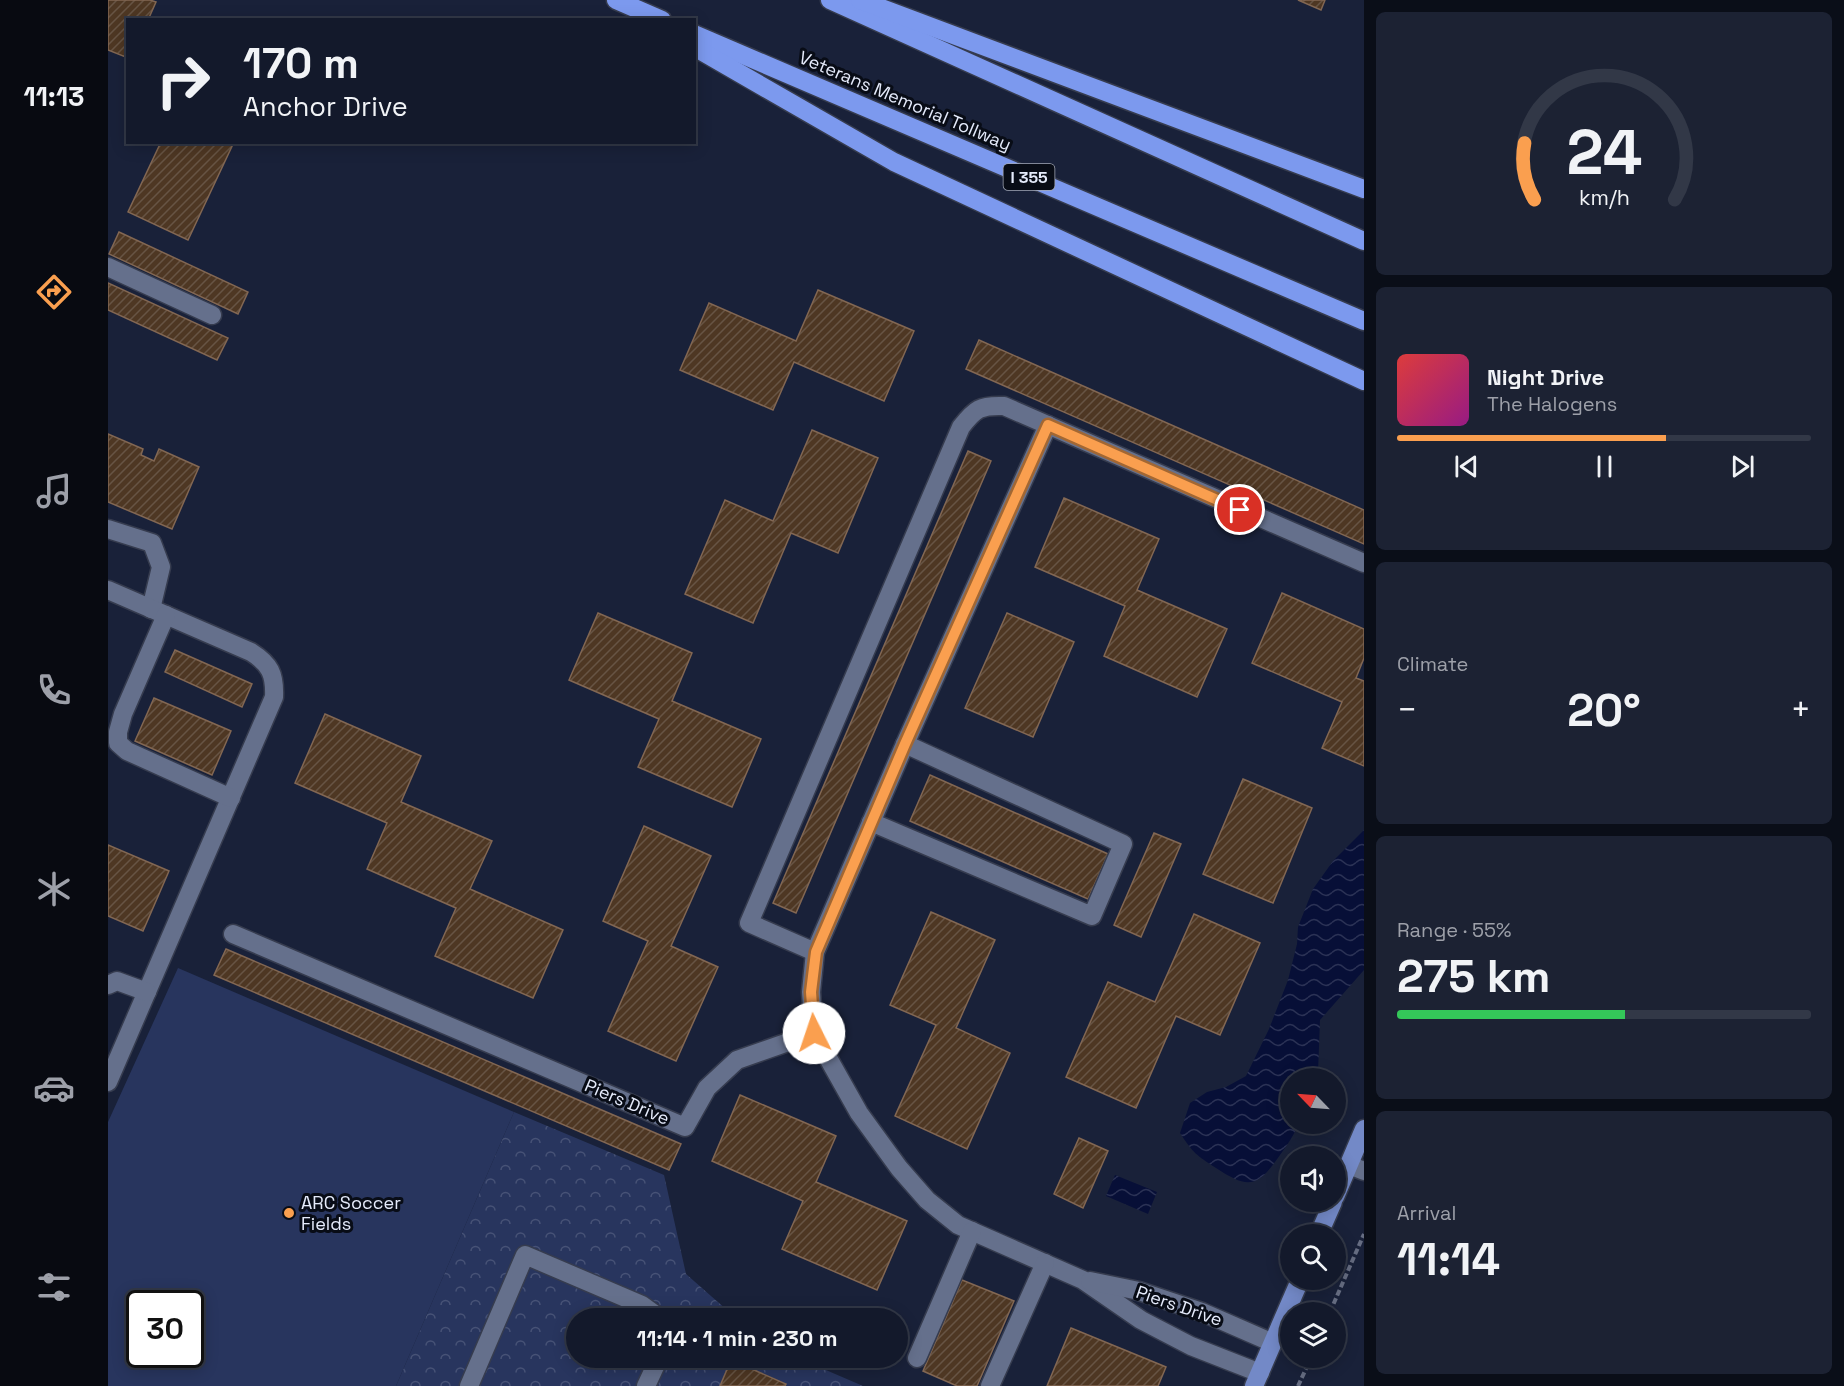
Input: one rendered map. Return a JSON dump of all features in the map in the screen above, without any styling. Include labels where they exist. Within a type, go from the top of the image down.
[{"type":"highway","points":[[615,0],[644,18]]},
{"type":"highway","points":[[615,0],[657,18]]},
{"type":"highway","points":[[830,0],[1364,241]]},
{"type":"highway","points":[[860,0],[1364,189]]},
{"type":"highway","name":"Veterans Memorial Tollway","points":[[696,35],[1364,321]]},
{"type":"highway","points":[[696,48],[894,162],[1364,381]]},
{"type":"main road","points":[[1346,1182],[1356,1168],[1364,1129]]},
{"type":"main road","points":[[1257,1380],[1296,1290]]},
{"type":"street","points":[[108,267],[212,315]]},
{"type":"street","points":[[816,952],[748,923],[961,427],[973,412],[986,405],[1004,406],[1364,563]]},
{"type":"street","points":[[814,1033],[811,992],[816,952],[905,744],[1048,425]]},
{"type":"street","points":[[108,530],[152,543],[161,567],[159,612],[123,714],[118,732],[118,743],[128,752],[231,798]]},
{"type":"street","points":[[108,590],[251,652],[262,659],[275,681],[274,697],[108,1082]]},
{"type":"street","points":[[871,822],[1092,916],[1123,844],[905,744]]},
{"type":"street","name":"Piers Drive","points":[[233,934],[685,1127],[707,1088],[738,1060],[814,1033],[859,1113],[899,1168],[927,1200],[958,1225],[1083,1280],[1141,1320],[1257,1380]]},
{"type":"street","points":[[108,985],[117,981],[147,992]]},
{"type":"street","points":[[917,1358],[972,1231]]},
{"type":"street","points":[[469,1386],[525,1255],[646,1308]]},
{"type":"street","points":[[990,1386],[1045,1263]]},
{"type":"street","name":"Piers Drive","points":[[1083,1280],[1139,1291],[1202,1312],[1273,1343]]},
{"type":"street","points":[[646,1386],[654,1368]]},
{"type":"path","points":[[1334,1302],[1364,1234]]},
{"type":"path","points":[[1298,1386],[1306,1368]]},
{"type":"green space","name":"ARC Soccer Fields","points":[[178,968],[514,1112],[396,1386],[108,1386],[108,1122]]},
{"type":"green space","points":[[514,1112],[664,1175],[686,1274],[725,1308],[566,1308],[566,1368],[821,1368],[863,1386],[396,1386]]},
{"type":"water","points":[[1364,830],[1364,970],[1320,1020],[1318,1068],[1280,1068],[1280,1134],[1294,1134],[1293,1136],[1286,1146],[1280,1146],[1280,1155],[1259,1179],[1252,1182],[1237,1180],[1199,1156],[1180,1133],[1190,1103],[1207,1092],[1226,1087],[1246,1076],[1269,1029],[1288,980],[1297,944],[1298,927],[1313,889],[1333,861]]},
{"type":"water","points":[[1115,1175],[1157,1192],[1148,1214],[1106,1196]]},
{"type":"building","points":[[108,0],[156,2],[149,18],[126,18],[126,57],[108,50]]},
{"type":"building","points":[[1298,0],[1325,0],[1321,10]]},
{"type":"building","points":[[160,144],[233,144],[188,240],[128,212]]},
{"type":"building","points":[[119,232],[248,292],[238,314],[109,254]]},
{"type":"building","points":[[108,283],[228,338],[217,360],[108,310]]},
{"type":"building","points":[[818,290],[914,331],[884,401],[794,362],[773,410],[680,370],[709,303],[796,341]]},
{"type":"building","points":[[979,340],[1364,510],[1364,544],[966,369]]},
{"type":"building","points":[[812,430],[878,458],[838,553],[791,533],[753,623],[685,594],[725,500],[773,521]]},
{"type":"building","points":[[108,434],[143,449],[141,455],[154,461],[159,449],[199,467],[172,529],[108,502]]},
{"type":"building","points":[[968,451],[991,461],[796,913],[773,903]]},
{"type":"building","points":[[1064,498],[1159,539],[1137,590],[1227,629],[1197,697],[1104,656],[1125,606],[1035,567]]},
{"type":"building","points":[[1282,593],[1364,629],[1364,658],[1356,678],[1364,681],[1364,766],[1322,748],[1342,702],[1252,663]]},
{"type":"building","points":[[598,613],[692,653],[672,701],[761,739],[732,807],[638,767],[659,719],[569,680]]},
{"type":"building","points":[[1007,613],[1074,642],[1033,737],[965,708]]},
{"type":"building","points":[[175,650],[252,684],[242,707],[165,672]]},
{"type":"building","points":[[154,698],[231,731],[212,775],[135,741]]},
{"type":"building","points":[[325,714],[421,756],[401,802],[492,841],[470,889],[563,930],[533,998],[435,956],[456,908],[367,869],[387,823],[295,783]]},
{"type":"building","points":[[930,775],[1108,854],[1088,899],[910,821]]},
{"type":"building","points":[[1243,779],[1312,808],[1273,903],[1203,874]]},
{"type":"building","points":[[644,826],[711,856],[671,946],[718,967],[676,1061],[608,1031],[648,941],[603,921]]},
{"type":"building","points":[[1154,833],[1181,844],[1141,937],[1114,925]]},
{"type":"building","points":[[108,845],[169,871],[143,931],[108,916]]},
{"type":"building","points":[[931,912],[995,940],[956,1028],[1010,1053],[967,1149],[895,1116],[936,1025],[890,1005]]},
{"type":"building","points":[[1194,914],[1260,943],[1220,1035],[1176,1016],[1136,1108],[1066,1077],[1108,982],[1155,1002]]},
{"type":"building","points":[[226,949],[681,1144],[669,1170],[214,975]]},
{"type":"building","points":[[740,1095],[836,1136],[816,1182],[907,1221],[877,1290],[782,1249],[803,1201],[712,1161]]},
{"type":"building","points":[[1079,1138],[1108,1151],[1083,1208],[1054,1194]]},
{"type":"building","points":[[962,1280],[1014,1301],[977,1386],[957,1386],[923,1371]]},
{"type":"building","points":[[1071,1328],[1166,1367],[1158,1386],[1047,1386]]},
{"type":"building","points":[[728,1368],[749,1368],[786,1384],[785,1386],[720,1386]]},
{"type":"place","name":"ARC Soccer Fields","points":[[289,1213]]},
{"type":"route","points":[[814,1033],[811,992],[816,952],[905,744],[1048,425],[1240,510]]}]
